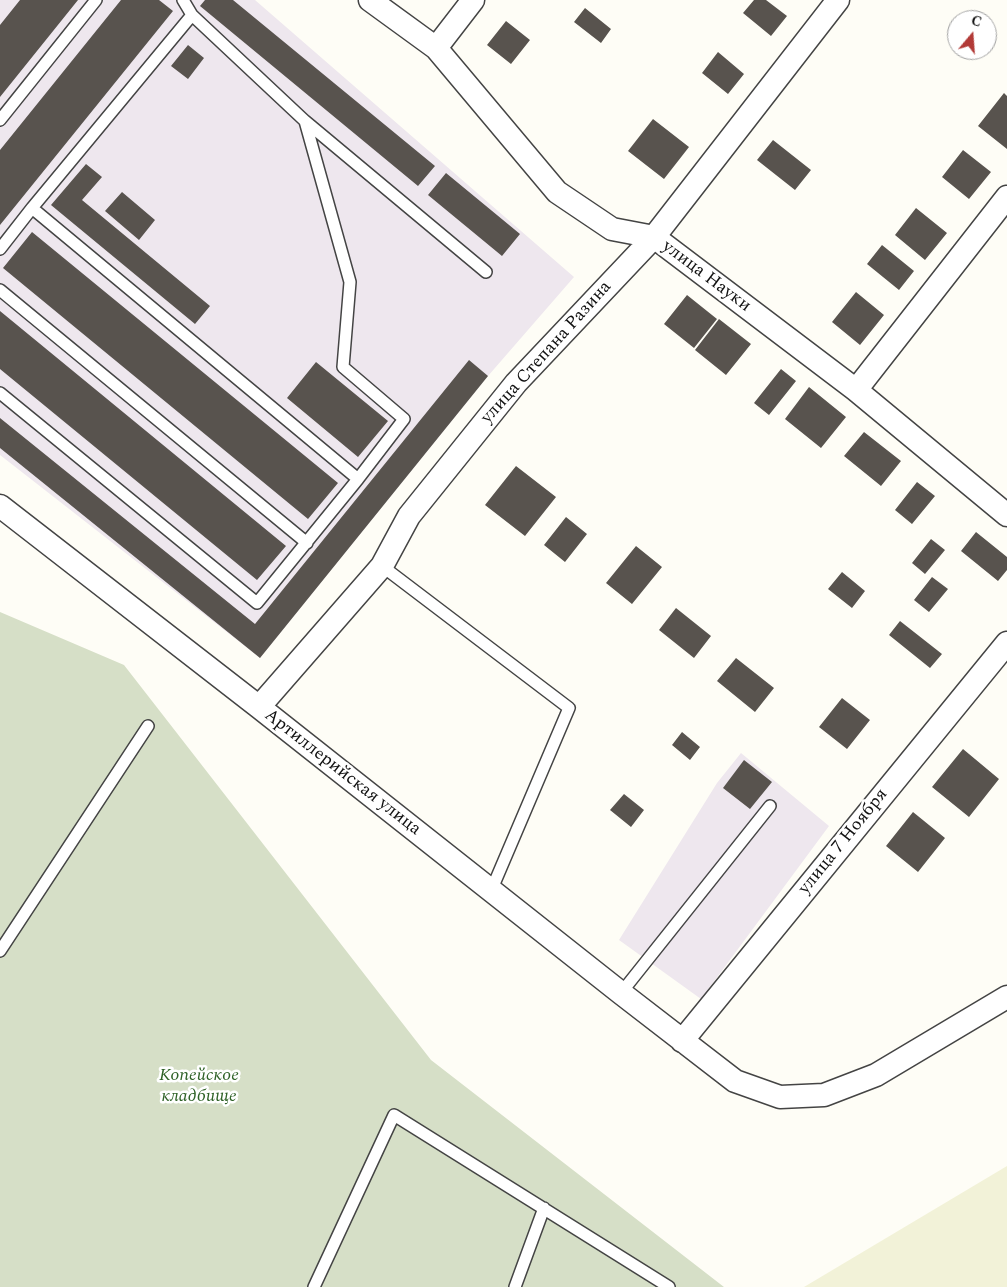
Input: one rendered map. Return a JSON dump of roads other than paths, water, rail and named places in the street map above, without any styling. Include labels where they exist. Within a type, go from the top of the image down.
[{"type":"street","name":"улица Науки","points":[[370,0],[436,48],[557,192],[612,229],[654,237],[856,390],[1007,515]]},
{"type":"street","points":[[436,48],[474,0]]},
{"type":"street","name":"улица Степана Разина","points":[[259,707],[382,566],[409,516],[510,390],[654,237],[838,0]]},
{"type":"street","points":[[856,390],[1007,197]]},
{"type":"street","name":"Артиллерийская улица","points":[[0,506],[735,1081],[780,1097],[824,1095],[876,1075],[1007,997]]},
{"type":"street","name":"улица 7 Ноября","points":[[682,1041],[1007,643]]},
{"type":"lane","points":[[0,120],[96,0]]},
{"type":"lane","points":[[183,0],[192,15],[305,121],[486,272]]},
{"type":"lane","points":[[0,249],[192,15]]},
{"type":"lane","points":[[0,393],[257,603],[358,479],[404,419],[343,367],[350,282],[305,121]]},
{"type":"lane","points":[[32,208],[358,479]]},
{"type":"lane","points":[[0,290],[306,543]]},
{"type":"lane","points":[[382,566],[569,708],[491,891]]},
{"type":"lane","points":[[0,951],[148,726]]},
{"type":"lane","points":[[621,993],[770,806]]},
{"type":"lane","points":[[314,1287],[394,1115],[669,1287]]},
{"type":"lane","points":[[515,1287],[544,1208]]},
{"type":"park label","name":"Копейское кладбище","points":[[199,1086]]}]
